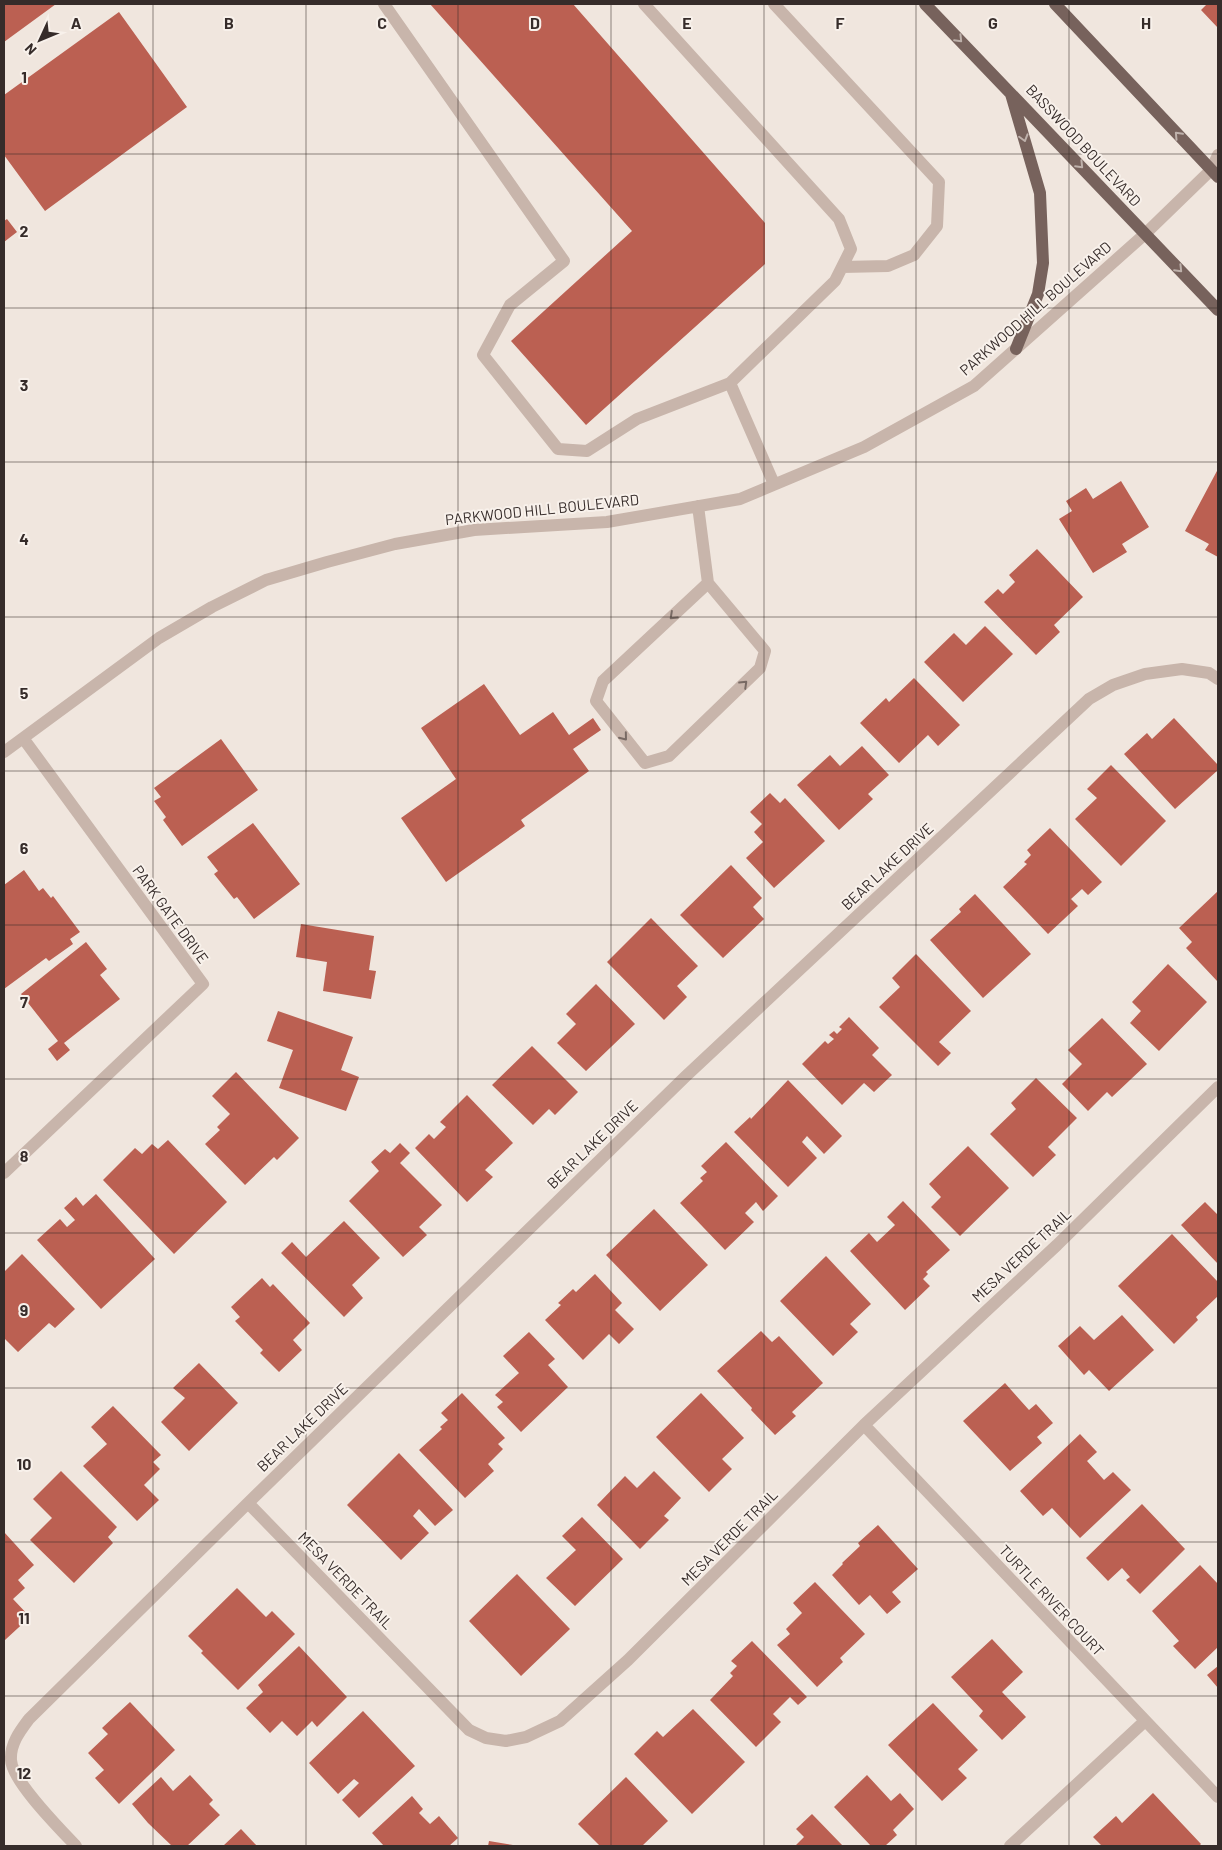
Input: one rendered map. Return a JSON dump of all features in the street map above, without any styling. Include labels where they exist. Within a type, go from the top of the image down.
[{"type":"main road","name":"BASSWOOD BOULEVARD","points":[[925,4],[1218,310]]},
{"type":"main road","points":[[1055,4],[1216,172]]},
{"type":"main road","points":[[1010,92],[1040,193],[1043,263],[1038,294],[1016,349]]},
{"type":"street","points":[[384,4],[564,261],[510,305],[483,355],[558,449],[587,451],[637,419],[730,383],[836,281],[851,249],[839,219],[644,4]]},
{"type":"street","points":[[774,4],[939,182],[937,226],[914,255],[888,266],[842,267]]},
{"type":"street","points":[[1216,172],[1218,155]]},
{"type":"street","name":"PARKWOOD HILL BOULEVARD","points":[[4,752],[159,638],[212,607],[266,580],[395,544],[474,530],[607,522],[740,499],[864,447],[974,386],[1216,172]]},
{"type":"street","points":[[730,383],[774,484]]},
{"type":"street","points":[[698,506],[708,583],[765,651],[760,668],[669,756],[645,763],[596,701],[602,681],[708,583]]},
{"type":"street","name":"BEAR LAKE DRIVE","points":[[76,1846],[42,1809],[13,1771],[10,1759],[16,1737],[29,1719],[686,1076],[1089,699],[1113,685],[1145,674],[1182,669],[1209,673],[1218,680]]},
{"type":"street","name":"PARK GATE DRIVE","points":[[4,1173],[203,984],[23,738]]},
{"type":"street","name":"MESA VERDE TRAIL","points":[[248,1503],[469,1730],[486,1738],[506,1741],[526,1737],[560,1721],[628,1660],[864,1425],[1057,1245],[1218,1087]]},
{"type":"street","name":"TURTLE RIVER COURT","points":[[864,1425],[1218,1798]]},
{"type":"street","points":[[1010,1846],[1145,1721]]},
{"type":"building","points":[[4,4],[56,4],[4,42]]},
{"type":"building","points":[[430,4],[573,4],[765,223],[765,264],[586,425],[511,341],[632,231]]},
{"type":"building","points":[[1207,4],[1218,4],[1218,28],[1201,10]]},
{"type":"building","points":[[119,12],[187,107],[45,211],[4,155],[4,95]]},
{"type":"building","points":[[7,219],[17,232],[4,242],[4,221]]},
{"type":"building","points":[[1218,469],[1218,557],[1205,550],[1209,544],[1185,531]]},
{"type":"building","points":[[1121,481],[1149,527],[1122,544],[1127,552],[1093,573],[1059,519],[1072,511],[1066,501],[1086,488],[1093,499]]},
{"type":"building","points":[[1037,549],[1083,597],[1054,625],[1060,632],[1036,655],[984,602],[998,589],[1003,594],[1015,582],[1009,575]]},
{"type":"building","points":[[985,626],[1013,654],[963,702],[924,662],[954,633],[966,645]]},
{"type":"building","points":[[914,678],[960,725],[938,746],[928,735],[899,763],[860,723],[886,698],[889,702]]},
{"type":"building","points":[[484,684],[520,735],[553,712],[569,735],[593,718],[601,730],[573,749],[589,771],[521,820],[525,826],[446,882],[401,818],[456,779],[421,728]]},
{"type":"building","points":[[1174,718],[1218,765],[1218,770],[1175,809],[1124,754],[1147,733],[1152,739]]},
{"type":"building","points":[[221,739],[258,790],[182,846],[163,820],[166,817],[154,801],[161,797],[154,788]]},
{"type":"building","points":[[862,746],[889,775],[868,794],[873,799],[839,830],[797,785],[830,755],[840,766]]},
{"type":"building","points":[[1111,765],[1166,821],[1121,866],[1075,819],[1097,798],[1087,789]]},
{"type":"building","points":[[770,793],[780,803],[785,798],[825,841],[774,888],[746,858],[763,842],[754,832],[762,824],[750,812]]},
{"type":"building","points":[[253,823],[300,884],[254,919],[237,897],[234,899],[214,874],[218,871],[207,857]]},
{"type":"building","points":[[1050,828],[1102,882],[1088,895],[1082,889],[1071,899],[1078,906],[1048,934],[1003,887],[1027,864],[1024,862],[1031,855],[1027,850]]},
{"type":"building","points":[[731,865],[762,898],[753,907],[764,919],[723,958],[680,915]]},
{"type":"building","points":[[24,870],[39,891],[43,888],[51,898],[53,896],[80,932],[70,939],[73,944],[49,961],[46,958],[4,989],[4,885]]},
{"type":"building","points":[[1218,891],[1218,982],[1186,948],[1192,942],[1179,928]]},
{"type":"building","points":[[975,894],[1031,954],[983,998],[930,940],[961,912],[959,909]]},
{"type":"building","points":[[651,918],[698,966],[677,986],[687,997],[664,1020],[607,962]]},
{"type":"building","points":[[301,924],[374,936],[369,970],[376,971],[371,999],[323,991],[327,962],[296,957]]},
{"type":"building","points":[[86,942],[107,969],[100,975],[120,999],[64,1043],[70,1050],[57,1061],[48,1049],[58,1041],[21,994]]},
{"type":"building","points":[[916,954],[971,1011],[939,1042],[951,1053],[938,1066],[879,1007],[900,987],[892,978]]},
{"type":"building","points":[[1168,964],[1207,1002],[1159,1051],[1130,1023],[1141,1011],[1132,1002]]},
{"type":"building","points":[[596,984],[635,1024],[586,1071],[557,1043],[576,1024],[566,1014]]},
{"type":"building","points":[[278,1011],[353,1037],[341,1070],[359,1077],[346,1111],[279,1088],[293,1050],[267,1041]]},
{"type":"building","points":[[849,1017],[879,1048],[872,1055],[892,1075],[874,1092],[864,1083],[842,1105],[802,1064],[825,1041],[828,1044],[834,1039],[829,1035],[834,1031],[837,1034],[842,1029],[839,1027]]},
{"type":"building","points":[[1102,1018],[1147,1064],[1112,1097],[1107,1092],[1088,1111],[1062,1084],[1082,1064],[1068,1050]]},
{"type":"building","points":[[532,1046],[578,1092],[555,1115],[549,1109],[533,1125],[492,1085]]},
{"type":"building","points":[[236,1072],[299,1138],[277,1160],[274,1157],[245,1185],[205,1144],[220,1130],[217,1127],[230,1114],[212,1096]]},
{"type":"building","points":[[1036,1078],[1077,1118],[1048,1147],[1056,1155],[1033,1177],[990,1134],[1016,1109],[1011,1103]]},
{"type":"building","points":[[788,1080],[842,1136],[824,1154],[807,1136],[802,1142],[817,1158],[788,1187],[734,1132],[750,1117],[751,1119]]},
{"type":"building","points":[[467,1095],[513,1143],[485,1170],[493,1177],[467,1202],[415,1148],[429,1134],[434,1139],[446,1127],[440,1122]]},
{"type":"building","points":[[168,1140],[227,1202],[174,1254],[103,1180],[135,1148],[142,1154],[152,1144],[158,1149]]},
{"type":"building","points":[[726,1142],[778,1196],[763,1211],[756,1202],[745,1213],[754,1222],[725,1250],[680,1203],[703,1181],[700,1178],[707,1172],[701,1166]]},
{"type":"building","points":[[400,1143],[410,1153],[400,1163],[442,1205],[419,1227],[427,1235],[403,1257],[349,1201],[379,1171],[371,1162],[385,1149],[390,1153]]},
{"type":"building","points":[[968,1146],[1009,1188],[960,1236],[931,1207],[941,1197],[929,1184]]},
{"type":"building","points":[[96,1194],[155,1259],[101,1309],[37,1240],[60,1219],[67,1227],[75,1220],[64,1208],[76,1197],[83,1206]]},
{"type":"building","points":[[903,1201],[950,1250],[926,1272],[928,1274],[923,1279],[930,1286],[905,1310],[850,1251],[869,1233],[877,1242],[895,1225],[887,1217]]},
{"type":"building","points":[[1205,1202],[1218,1213],[1218,1264],[1181,1225]]},
{"type":"building","points":[[654,1209],[708,1265],[660,1311],[606,1255]]},
{"type":"building","points":[[344,1221],[380,1258],[352,1285],[363,1298],[344,1317],[281,1253],[292,1242],[306,1257]]},
{"type":"building","points":[[1172,1234],[1218,1282],[1218,1296],[1196,1317],[1198,1320],[1174,1344],[1118,1286]]},
{"type":"building","points":[[22,1254],[75,1309],[55,1328],[49,1323],[18,1352],[4,1338],[4,1272]]},
{"type":"building","points":[[826,1256],[871,1304],[850,1324],[858,1332],[833,1356],[780,1301]]},
{"type":"building","points":[[595,1274],[622,1303],[615,1310],[634,1329],[619,1344],[609,1334],[583,1360],[545,1320],[561,1305],[558,1303],[573,1289],[576,1292]]},
{"type":"building","points":[[262,1278],[270,1287],[273,1284],[310,1323],[293,1340],[302,1350],[279,1372],[260,1353],[263,1350],[235,1321],[240,1317],[231,1307]]},
{"type":"building","points":[[1122,1315],[1154,1350],[1109,1391],[1089,1370],[1084,1375],[1058,1346],[1080,1326],[1094,1340]]},
{"type":"building","points":[[761,1331],[772,1342],[779,1336],[823,1383],[792,1412],[796,1416],[775,1435],[717,1371]]},
{"type":"building","points":[[529,1332],[555,1359],[548,1365],[568,1387],[521,1432],[497,1407],[503,1402],[495,1395],[519,1373],[503,1356]]},
{"type":"building","points":[[199,1363],[238,1403],[189,1451],[161,1422],[185,1398],[173,1388]]},
{"type":"building","points":[[1005,1383],[1029,1410],[1036,1404],[1053,1423],[1037,1437],[1042,1443],[1010,1471],[963,1421]]},
{"type":"building","points":[[462,1393],[505,1438],[498,1444],[503,1449],[488,1464],[494,1471],[465,1498],[419,1450],[442,1429],[440,1427],[448,1420],[441,1413]]},
{"type":"building","points":[[701,1393],[744,1438],[722,1459],[732,1469],[709,1492],[656,1437]]},
{"type":"building","points":[[113,1406],[161,1455],[153,1462],[160,1469],[144,1485],[159,1500],[137,1521],[83,1466],[107,1444],[91,1427]]},
{"type":"building","points":[[1080,1434],[1097,1452],[1087,1461],[1104,1480],[1113,1472],[1131,1490],[1080,1538],[1052,1508],[1043,1516],[1020,1491]]},
{"type":"building","points":[[399,1453],[453,1510],[435,1526],[419,1509],[413,1516],[429,1533],[401,1560],[347,1505]]},
{"type":"building","points":[[61,1471],[117,1527],[108,1537],[113,1543],[74,1583],[30,1540],[52,1518],[33,1499]]},
{"type":"building","points":[[654,1471],[681,1498],[664,1516],[669,1520],[640,1549],[597,1505],[625,1476],[637,1488]]},
{"type":"building","points":[[1142,1504],[1185,1549],[1140,1594],[1126,1580],[1130,1577],[1122,1568],[1108,1581],[1086,1558]]},
{"type":"building","points":[[582,1517],[623,1559],[575,1606],[546,1578],[576,1550],[562,1536]]},
{"type":"building","points":[[878,1525],[918,1569],[892,1592],[901,1602],[887,1614],[870,1595],[859,1605],[832,1575],[860,1546],[858,1543]]},
{"type":"building","points":[[4,1532],[34,1565],[18,1580],[25,1588],[13,1599],[30,1617],[5,1640],[4,1638]]},
{"type":"building","points":[[1200,1565],[1218,1584],[1218,1647],[1195,1669],[1173,1646],[1179,1641],[1152,1611]]},
{"type":"building","points":[[517,1574],[570,1629],[521,1676],[469,1621]]},
{"type":"building","points":[[815,1582],[865,1634],[840,1658],[843,1662],[817,1687],[777,1645],[790,1634],[786,1629],[802,1613],[793,1603]]},
{"type":"building","points":[[237,1588],[266,1617],[272,1611],[295,1634],[238,1690],[201,1653],[203,1651],[188,1636]]},
{"type":"building","points":[[992,1639],[1023,1672],[1002,1692],[1026,1717],[1002,1740],[979,1716],[983,1711],[951,1677]]},
{"type":"building","points":[[752,1641],[807,1697],[798,1705],[790,1697],[773,1714],[781,1722],[756,1747],[710,1700],[733,1676],[730,1673],[737,1666],[731,1661]]},
{"type":"building","points":[[299,1646],[347,1697],[317,1727],[312,1721],[297,1736],[282,1721],[270,1733],[246,1708],[263,1692],[258,1685]]},
{"type":"building","points":[[1218,1666],[1218,1688],[1207,1675]]},
{"type":"building","points":[[130,1702],[175,1750],[119,1804],[95,1778],[104,1770],[88,1753],[108,1734],[102,1728]]},
{"type":"building","points":[[933,1703],[978,1750],[958,1769],[967,1778],[942,1801],[888,1745]]},
{"type":"building","points":[[693,1709],[745,1762],[692,1814],[634,1754],[657,1731],[663,1737]]},
{"type":"building","points":[[363,1711],[415,1766],[359,1818],[342,1800],[359,1783],[354,1779],[338,1794],[309,1763]]},
{"type":"building","points":[[190,1775],[213,1800],[209,1804],[220,1815],[187,1846],[172,1846],[148,1823],[132,1804],[161,1777],[173,1791]]},
{"type":"building","points":[[867,1775],[891,1801],[900,1793],[914,1809],[893,1830],[897,1835],[885,1846],[871,1846],[834,1807]]},
{"type":"building","points":[[626,1777],[668,1821],[642,1846],[600,1846],[578,1824]]},
{"type":"building","points":[[1153,1793],[1201,1844],[1199,1846],[1102,1846],[1093,1837],[1116,1816],[1122,1823]]},
{"type":"building","points":[[412,1796],[423,1809],[419,1813],[430,1824],[439,1816],[458,1838],[449,1846],[384,1846],[372,1833]]},
{"type":"building","points":[[812,1814],[843,1846],[795,1846],[804,1837],[796,1829]]},
{"type":"building","points":[[241,1829],[257,1846],[223,1846]]},
{"type":"building","points":[[489,1841],[513,1845],[488,1846]]}]
